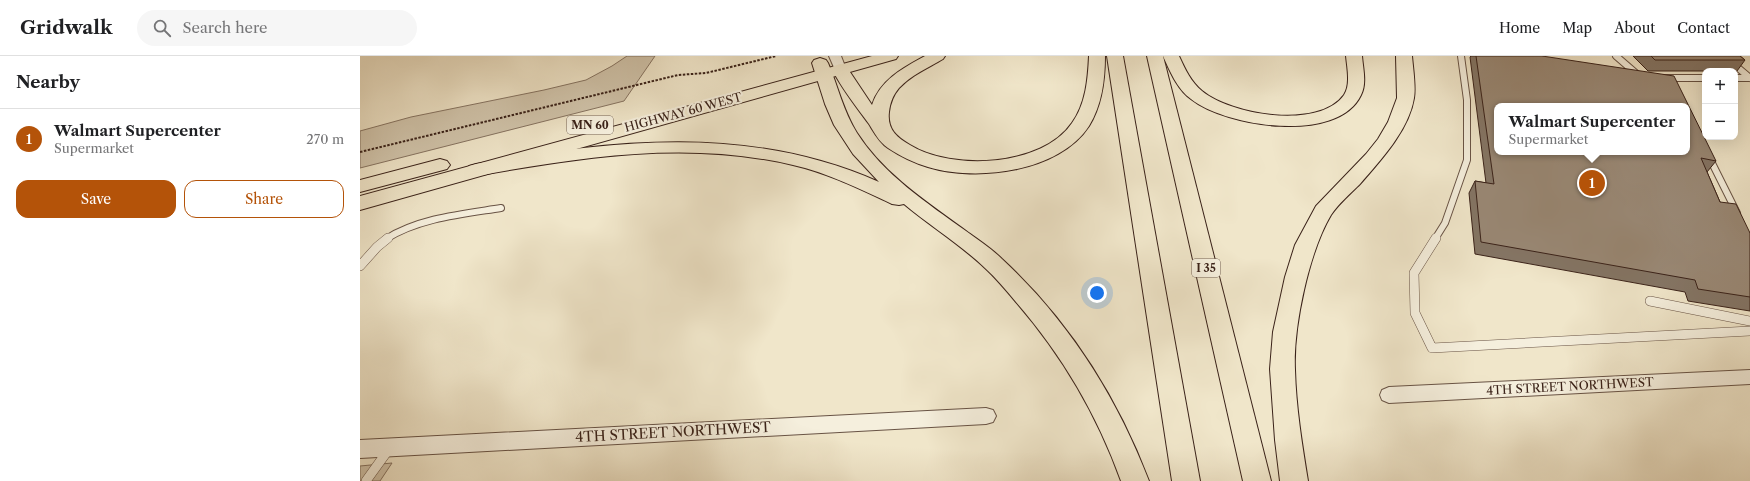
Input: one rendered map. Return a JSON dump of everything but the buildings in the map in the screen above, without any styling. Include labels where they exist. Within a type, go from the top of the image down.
[{"type":"main road","name":"HIGHWAY 60 WEST","points":[[360,186],[831,62],[890,56]]},
{"type":"main road","points":[[882,131],[879,120],[879,110],[882,99],[888,89],[897,80],[937,56]]},
{"type":"main road","points":[[831,62],[892,143],[908,153],[927,161],[949,166],[973,168],[1023,162],[1045,154],[1057,147],[1075,132],[1083,119],[1092,97],[1097,76],[1097,56]]},
{"type":"main road","points":[[1115,56],[1186,481]]},
{"type":"main road","name":"I 35","points":[[1154,56],[1257,481]]},
{"type":"main road","points":[[1171,56],[1180,77],[1188,88],[1213,106],[1252,118],[1294,121],[1330,114],[1343,107],[1351,98],[1356,88],[1354,56]]},
{"type":"main road","points":[[1294,481],[1288,440],[1282,369],[1285,332],[1296,277],[1306,245],[1323,211],[1373,158],[1386,141],[1397,122],[1406,98],[1404,56]]},
{"type":"main road","name":"HIGHWAY 60 WEST","points":[[360,203],[476,170],[831,62]]},
{"type":"main road","points":[[831,62],[831,98],[842,123],[860,150],[884,176],[933,218],[990,260],[1040,312],[1092,386],[1108,414],[1128,459],[1135,481]]},
{"type":"main road","points":[[476,170],[557,155],[622,148],[701,146],[738,149],[786,156],[829,168],[884,191],[933,218]]},
{"type":"street","name":"4TH STREET NORTHWEST","points":[[1389,395],[1750,377]]},
{"type":"street","name":"4TH STREET NORTHWEST","points":[[360,449],[986,416]]},
{"type":"lane","points":[[1461,56],[1467,100],[1467,160],[1445,224],[1414,273],[1415,313],[1432,348],[1750,331]]},
{"type":"lane","points":[[1616,56],[1636,75],[1643,76]]},
{"type":"lane","points":[[1724,56],[1750,78],[1738,78]]},
{"type":"lane","points":[[1657,77],[1672,80],[1702,78]]},
{"type":"lane","points":[[1705,149],[1740,220]]},
{"type":"lane","points":[[360,266],[383,240],[399,232],[448,218],[501,208]]},
{"type":"lane","points":[[1650,301],[1750,321]]},
{"type":"lane","points":[[366,481],[390,447]]},
{"type":"path","points":[[360,152],[678,75],[706,73],[776,56]]},
{"type":"shaded area","points":[[627,56],[655,56],[624,101],[360,168],[360,131],[411,117],[586,80]]},
{"type":"shaded area","points":[[392,463],[380,481],[360,481],[360,466]]},
{"type":"place","name":"Walmart Supercenter","points":[[1592,183]]}]
